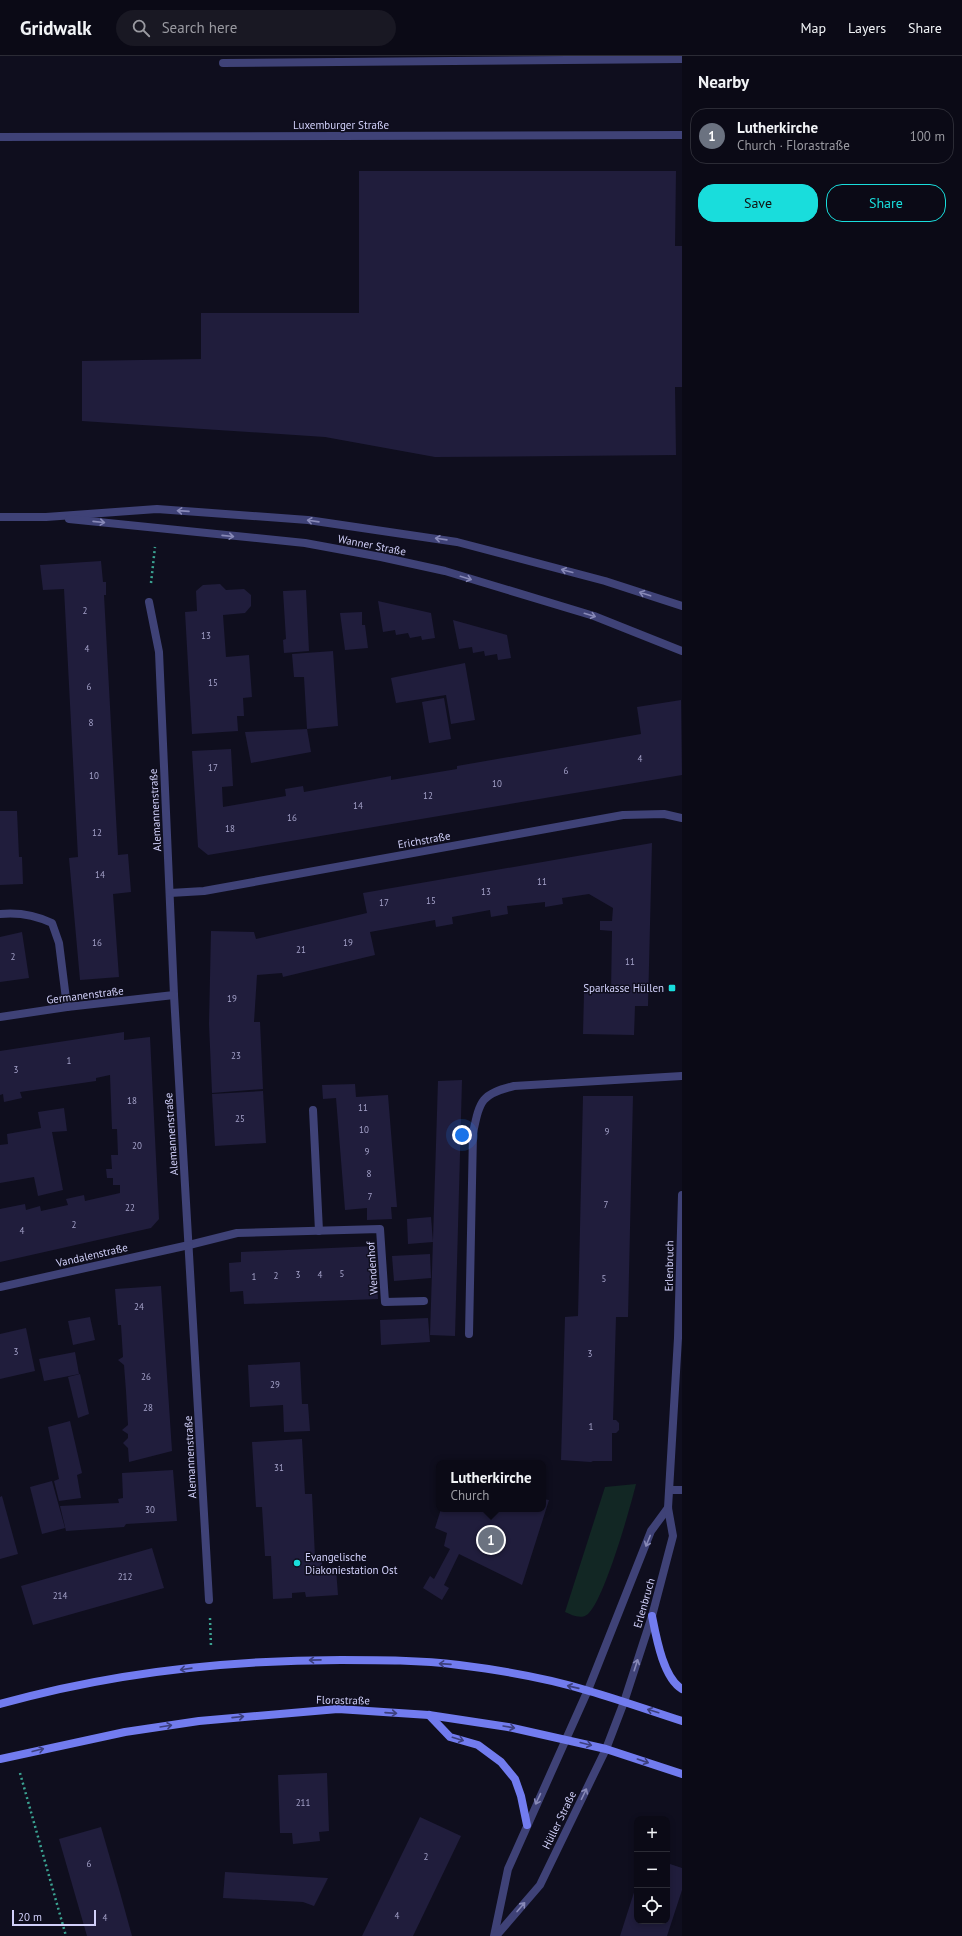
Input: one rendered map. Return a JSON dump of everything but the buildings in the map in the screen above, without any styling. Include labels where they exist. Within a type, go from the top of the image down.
[{"type":"main road","points":[[652,1616],[659,1652],[677,1686],[682,1689]]},
{"type":"main road","points":[[0,1704],[40,1693],[119,1678],[212,1665],[311,1660],[398,1660],[460,1665],[533,1678],[588,1690],[682,1721]]},
{"type":"main road","name":"Florastraße","points":[[0,1760],[125,1732],[199,1721],[338,1709],[429,1715],[508,1727],[566,1738],[606,1748],[682,1774]]},
{"type":"main road","points":[[429,1715],[450,1737],[478,1745],[501,1762],[515,1779],[521,1796],[527,1825]]},
{"type":"street","points":[[224,64],[682,59]]},
{"type":"street","name":"Luxemburger Straße","points":[[0,137],[682,134]]},
{"type":"street","name":"Wanner Straße","points":[[0,517],[46,517],[157,509],[308,520],[457,542],[605,581],[682,606]]},
{"type":"street","name":"Wanner Straße","points":[[46,517],[305,543],[446,572],[594,616],[682,651]]},
{"type":"street","name":"Alemannenstraße","points":[[149,602],[159,652],[174,995],[209,1600]]},
{"type":"street","name":"Erichstraße","points":[[170,893],[204,891],[623,815],[664,814],[682,818]]},
{"type":"street","points":[[0,914],[16,913],[39,917],[52,924],[59,942],[66,1007]]},
{"type":"street","name":"Germanenstraße","points":[[0,1017],[66,1007],[174,995]]},
{"type":"street","points":[[469,1334],[474,1133],[478,1109],[485,1097],[497,1090],[514,1086],[682,1076]]},
{"type":"street","points":[[313,1110],[319,1231]]},
{"type":"street","name":"Erlenbruch","points":[[624,1702],[652,1616],[673,1536],[668,1508],[680,1338],[682,1195]]},
{"type":"street","name":"Wendenhof","points":[[189,1245],[237,1233],[380,1229],[385,1302],[424,1301]]},
{"type":"street","name":"Vandalenstraße","points":[[0,1287],[189,1245]]},
{"type":"street","points":[[670,1490],[682,1490]]},
{"type":"street","name":"Erlenbruch","points":[[588,1690],[652,1531],[668,1508]]},
{"type":"street","name":"Hüller Straße","points":[[495,1936],[508,1869],[588,1690]]},
{"type":"street","name":"Hüller Straße","points":[[495,1936],[540,1885],[606,1748],[624,1702]]},
{"type":"path","points":[[149,602],[157,528]]},
{"type":"path","points":[[209,1600],[212,1665]]},
{"type":"path","points":[[15,1756],[66,1936]]},
{"type":"green space","points":[[636,1484],[616,1553],[609,1573],[594,1605],[588,1614],[582,1617],[565,1612],[605,1487]]},
{"type":"place","name":"Sparkasse Hüllen","points":[[672,988]]},
{"type":"place","name":"Lutherkirche","points":[[491,1540]]},
{"type":"place","name":"Evangelische Diakoniestation Ost","points":[[297,1563]]}]
